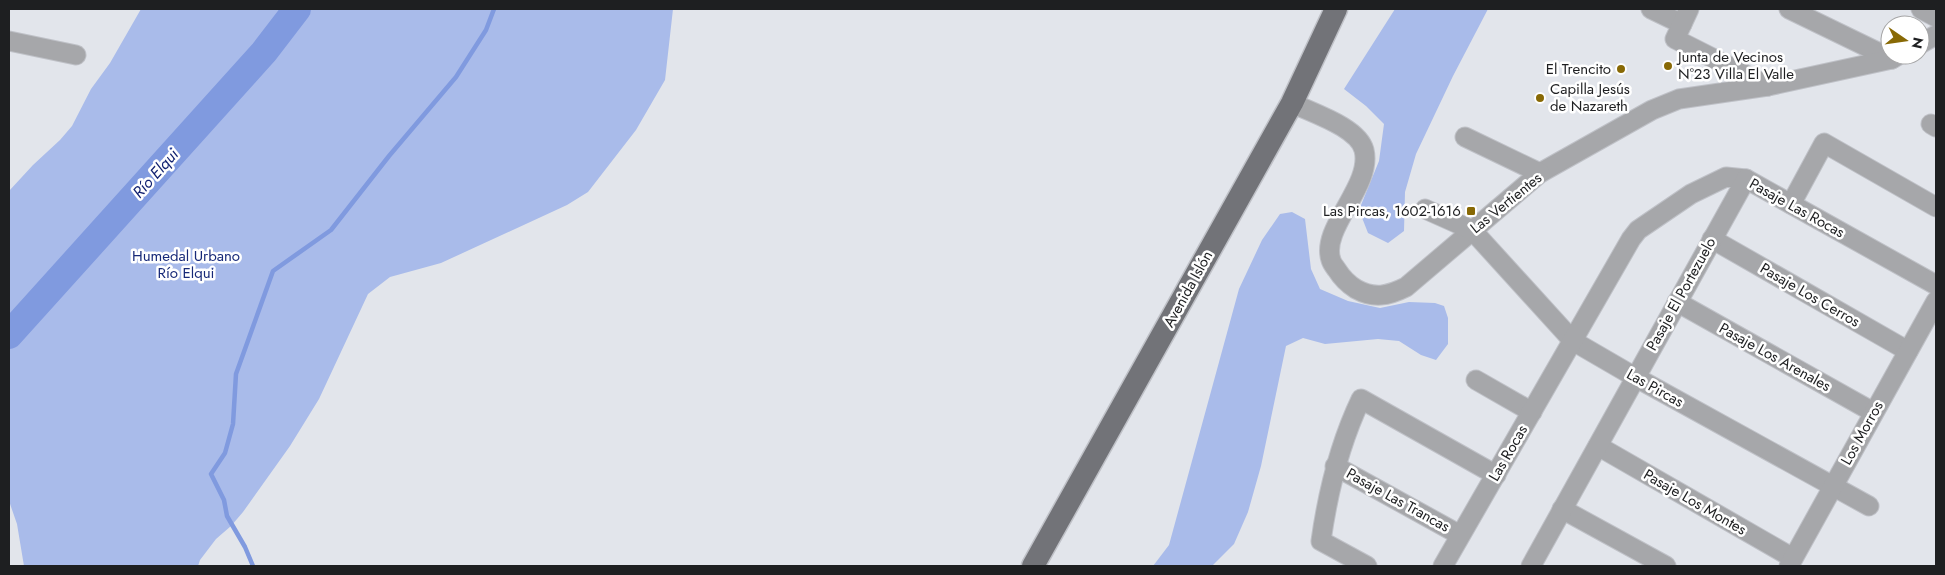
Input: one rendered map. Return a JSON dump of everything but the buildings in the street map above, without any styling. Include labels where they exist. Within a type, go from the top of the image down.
[{"type":"main road","name":"Avenida Islón","points":[[1034,566],[1292,103],[1336,9]]},
{"type":"street","points":[[1651,9],[1682,24],[1768,86]]},
{"type":"street","points":[[1789,9],[1880,50]]},
{"type":"street","points":[[1922,9],[1936,17]]},
{"type":"street","points":[[9,41],[76,55]]},
{"type":"street","name":"Las Vertientes","points":[[1292,103],[1351,131],[1359,140],[1364,150],[1364,164],[1360,181],[1334,234],[1330,248],[1331,260],[1349,285],[1361,292],[1377,296],[1392,294],[1406,287],[1540,173],[1652,110],[1679,99],[1768,86],[1880,60]]},
{"type":"street","points":[[1465,137],[1540,173]]},
{"type":"street","points":[[1791,204],[1824,143],[1936,207]]},
{"type":"street","name":"Pasaje Las Rocas","points":[[1573,341],[1638,230],[1691,194],[1726,177],[1746,179],[1936,285]]},
{"type":"street","name":"Pasaje El Portezuelo","points":[[1530,566],[1746,179]]},
{"type":"street","points":[[1425,209],[1472,230]]},
{"type":"street","name":"Las Pircas","points":[[1472,230],[1573,341],[1869,506]]},
{"type":"street","name":"Pasaje Los Cerros","points":[[1712,240],[1908,351]]},
{"type":"street","name":"Los Morros","points":[[1791,562],[1936,301]]},
{"type":"street","name":"Pasaje Los Arenales","points":[[1677,302],[1873,412]]},
{"type":"street","name":"Las Rocas","points":[[1442,566],[1573,341]]},
{"type":"street","points":[[1476,380],[1532,412]]},
{"type":"street","points":[[1367,566],[1321,541],[1326,504],[1335,466],[1361,400],[1496,475]]},
{"type":"street","name":"Pasaje Los Montes","points":[[1598,446],[1791,562]]},
{"type":"street","name":"Pasaje Las Trancas","points":[[1335,466],[1460,535]]},
{"type":"street","points":[[1562,509],[1666,566]]},
{"type":"green space","name":"Humedal Urbano Río Elqui","points":[[141,9],[673,9],[665,80],[636,130],[588,192],[567,205],[441,263],[390,277],[368,294],[319,399],[290,446],[243,512],[216,539],[200,560],[198,566],[24,566],[17,524],[9,501],[9,191],[72,126],[91,89],[110,63]]},
{"type":"green space","points":[[1395,9],[1488,9],[1453,76],[1416,154],[1405,192],[1404,231],[1388,243],[1368,233],[1359,210],[1379,161],[1384,124],[1366,106],[1344,89]]},
{"type":"green space","points":[[1292,212],[1305,219],[1311,269],[1320,289],[1348,301],[1380,308],[1409,302],[1435,303],[1444,306],[1448,318],[1448,344],[1436,360],[1421,355],[1399,341],[1378,339],[1325,344],[1303,338],[1286,346],[1261,466],[1248,512],[1234,544],[1212,566],[1153,566],[1169,545],[1239,289],[1262,240],[1280,214]]},
{"type":"waterway","name":"Río Elqui","points":[[9,335],[264,52],[297,9]]},
{"type":"waterway","points":[[253,566],[245,547],[227,516],[224,500],[211,474],[225,453],[233,424],[236,374],[273,271],[331,230],[389,156],[456,77],[486,30],[494,9]]},
{"type":"place","name":"Junta de Vecinos N°23 Villa El Valle","points":[[1668,66]]},
{"type":"place","name":"El Trencito","points":[[1621,69]]},
{"type":"place","name":"Capilla Jesús de Nazareth","points":[[1540,98]]},
{"type":"place","name":"Las Pircas, 1602-1616","points":[[1471,211]]}]
